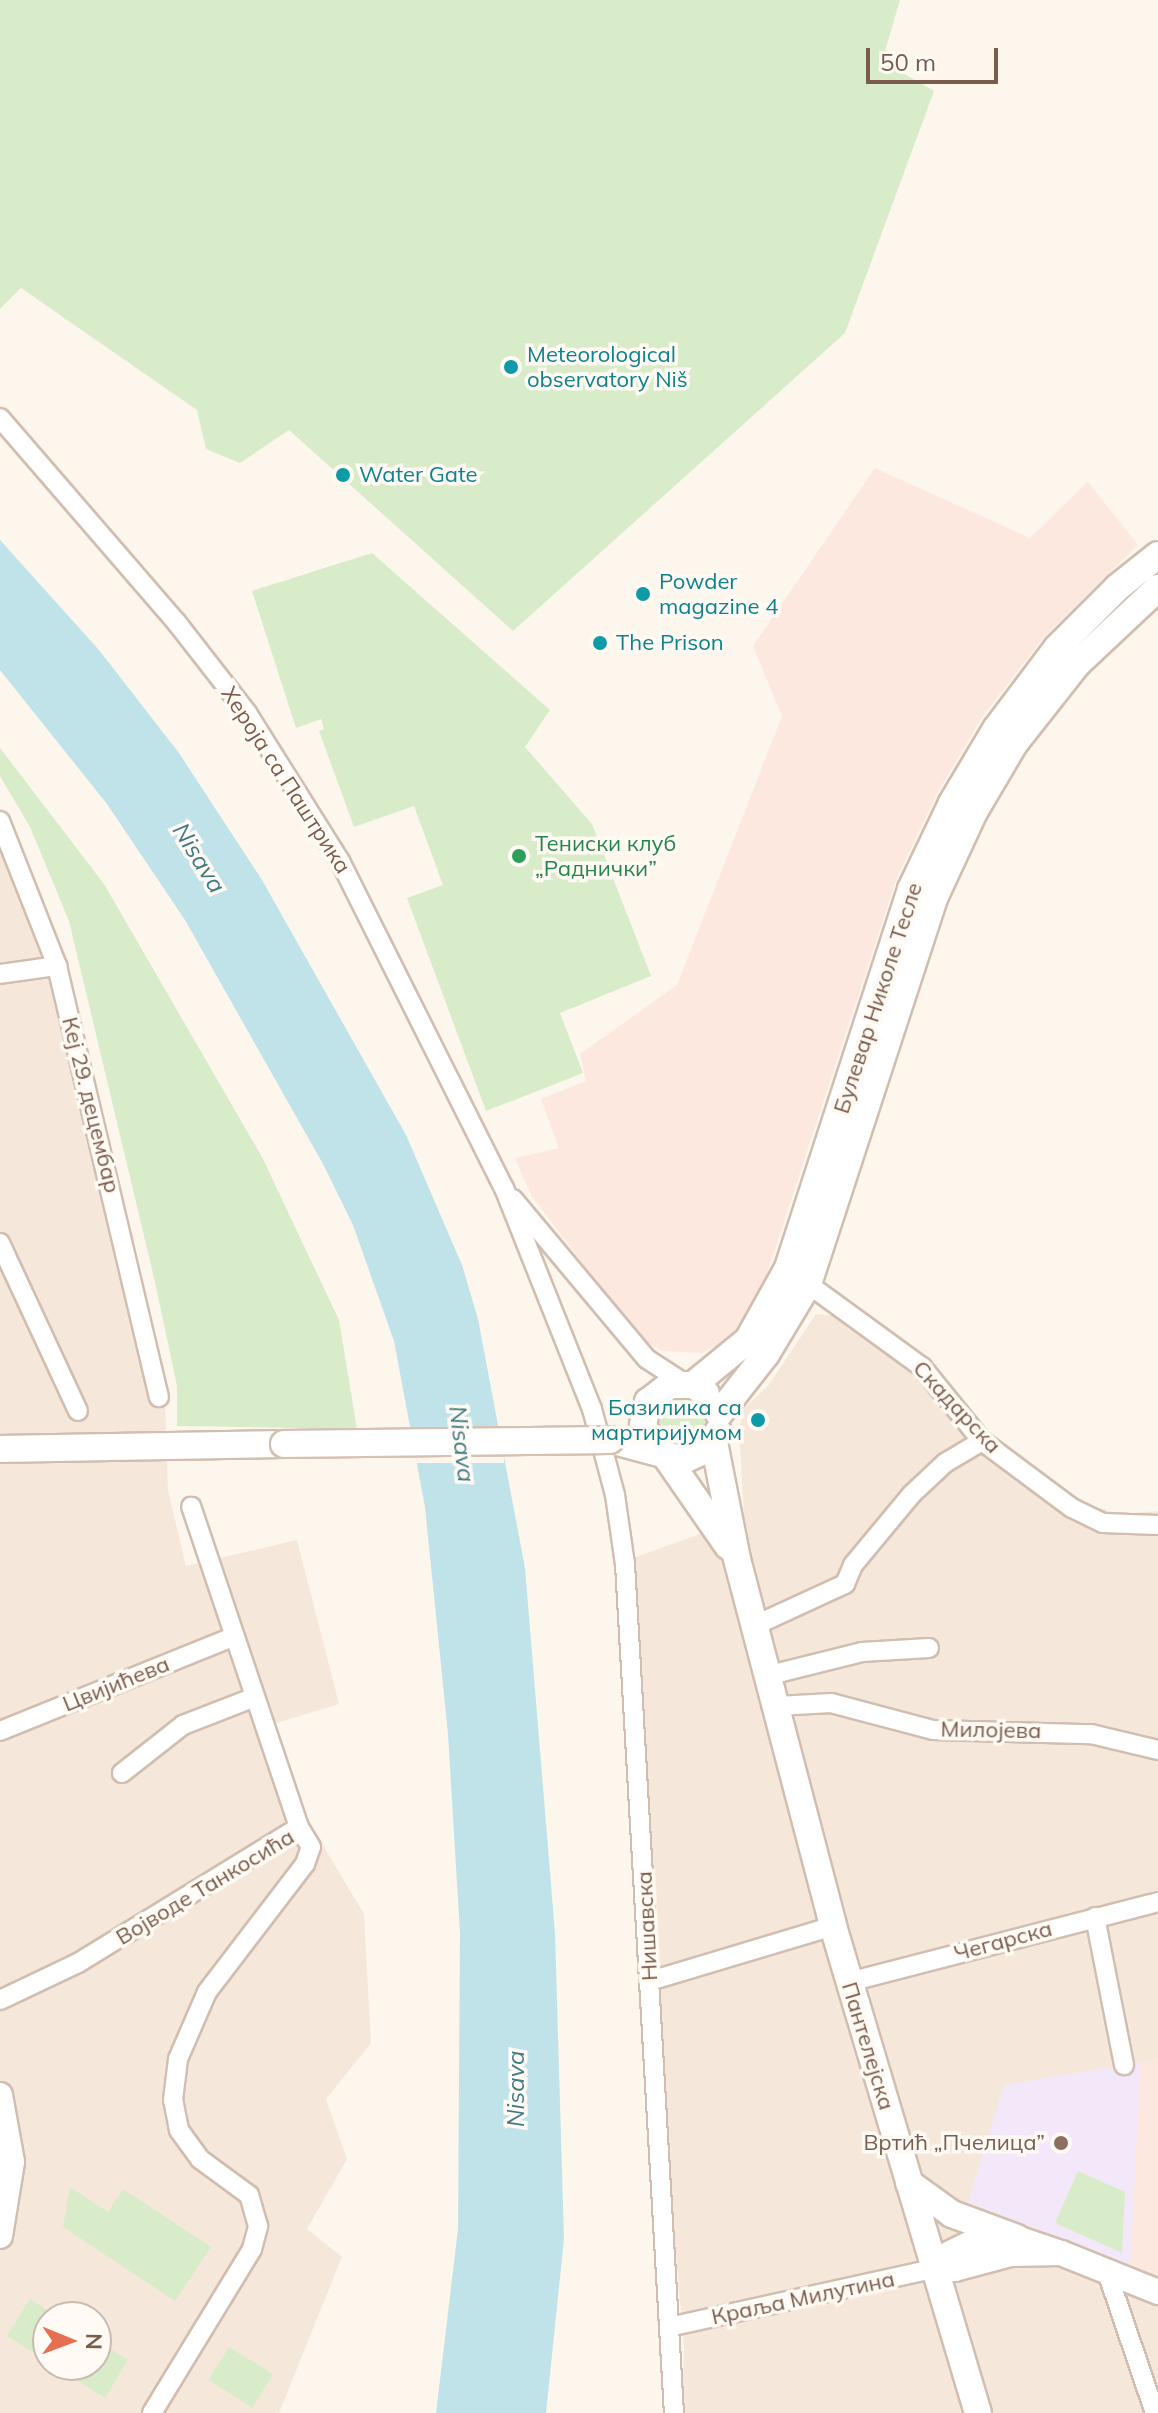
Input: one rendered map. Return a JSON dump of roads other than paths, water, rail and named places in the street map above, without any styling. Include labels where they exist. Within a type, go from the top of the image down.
[{"type":"main road","name":"Булевар Николе Тесле","points":[[606,1441],[643,1415],[658,1391],[689,1384],[748,1340],[788,1268],[911,889],[952,803],[996,729],[1057,648],[1158,555]]},
{"type":"main road","name":"Булевар Николе Тесле","points":[[714,1442],[719,1414],[766,1354],[808,1284],[935,896],[974,812],[1014,744],[1077,664],[1158,588]]},
{"type":"main road","points":[[689,1384],[710,1396],[719,1414]]},
{"type":"main road","points":[[643,1415],[645,1435],[661,1454]]},
{"type":"main road","points":[[0,1449],[606,1441],[693,1458],[714,1442]]},
{"type":"main road","name":"Пантелејска","points":[[714,1442],[737,1559],[758,1624],[833,1926],[978,2413]]},
{"type":"main road","name":"Пантелејска","points":[[661,1454],[737,1559]]},
{"type":"main road","points":[[909,2183],[952,2214],[1017,2238]]},
{"type":"street","name":"Хероја са Паштрика","points":[[0,418],[177,623],[271,750],[379,932],[504,1188],[606,1441]]},
{"type":"street","name":"Кеј 29. децембар","points":[[0,821],[57,966],[159,1397]]},
{"type":"street","points":[[0,974],[57,966]]},
{"type":"street","name":"Хероја са Паштрика","points":[[504,1188],[647,1359],[689,1384]]},
{"type":"street","points":[[0,1243],[78,1411]]},
{"type":"street","name":"Скадарска","points":[[808,1284],[922,1367],[982,1441],[1089,1517],[1121,1526],[1158,1525]]},
{"type":"street","name":"Нишавска","points":[[606,1441],[625,1564],[673,2326],[674,2413]]},
{"type":"street","points":[[758,1624],[845,1584],[853,1565],[912,1494],[945,1463],[982,1441]]},
{"type":"street","points":[[191,1507],[299,1827]]},
{"type":"street","name":"Цвијићева","points":[[0,1731],[233,1637]]},
{"type":"street","points":[[770,1675],[862,1652],[929,1648]]},
{"type":"street","points":[[122,1773],[183,1725],[255,1697]]},
{"type":"street","name":"Милојева","points":[[778,1706],[831,1703],[933,1730],[1091,1734],[1158,1750]]},
{"type":"street","name":"Војводе Танкосића","points":[[0,2000],[78,1963],[299,1827],[311,1847],[305,1864],[207,1992],[178,2059],[173,2100],[179,2130],[200,2159],[249,2195],[258,2226],[252,2249],[152,2413]]},
{"type":"street","name":"Чегарска","points":[[849,1982],[1158,1902]]},
{"type":"street","points":[[1095,1917],[1124,2065]]},
{"type":"street","points":[[650,1981],[833,1926]]},
{"type":"street","points":[[0,2095],[10,2132],[12,2174],[0,2236]]},
{"type":"street","points":[[1061,2253],[1011,2254],[955,2269],[933,2269],[938,2259],[973,2242],[1017,2238],[1061,2253],[1158,2292]]},
{"type":"street","name":"Краља Милутина","points":[[673,2326],[933,2269]]},
{"type":"street","points":[[1107,2272],[1155,2413]]},
{"type":"water","name":"Nisava","points":[[0,540],[99,650],[179,753],[262,880],[406,1135],[462,1265],[478,1319],[525,1568],[555,1933],[564,2239],[546,2413],[436,2413],[458,2229],[460,1933],[448,1734],[425,1507],[394,1341],[353,1225],[323,1164],[185,920],[107,804],[0,670]]},
{"type":"place","name":"Meteorological observatory Niš","points":[[511,367]]},
{"type":"place","name":"Water Gate","points":[[343,475]]},
{"type":"place","name":"Powder magazine 4","points":[[643,594]]},
{"type":"place","name":"The Prison","points":[[600,643]]},
{"type":"place","name":"Тениски клуб „Раднички”","points":[[519,856]]},
{"type":"place","name":"Базилика са мартиријумом","points":[[758,1420]]},
{"type":"place","name":"Вртић „Пчелица”","points":[[1061,2143]]}]
